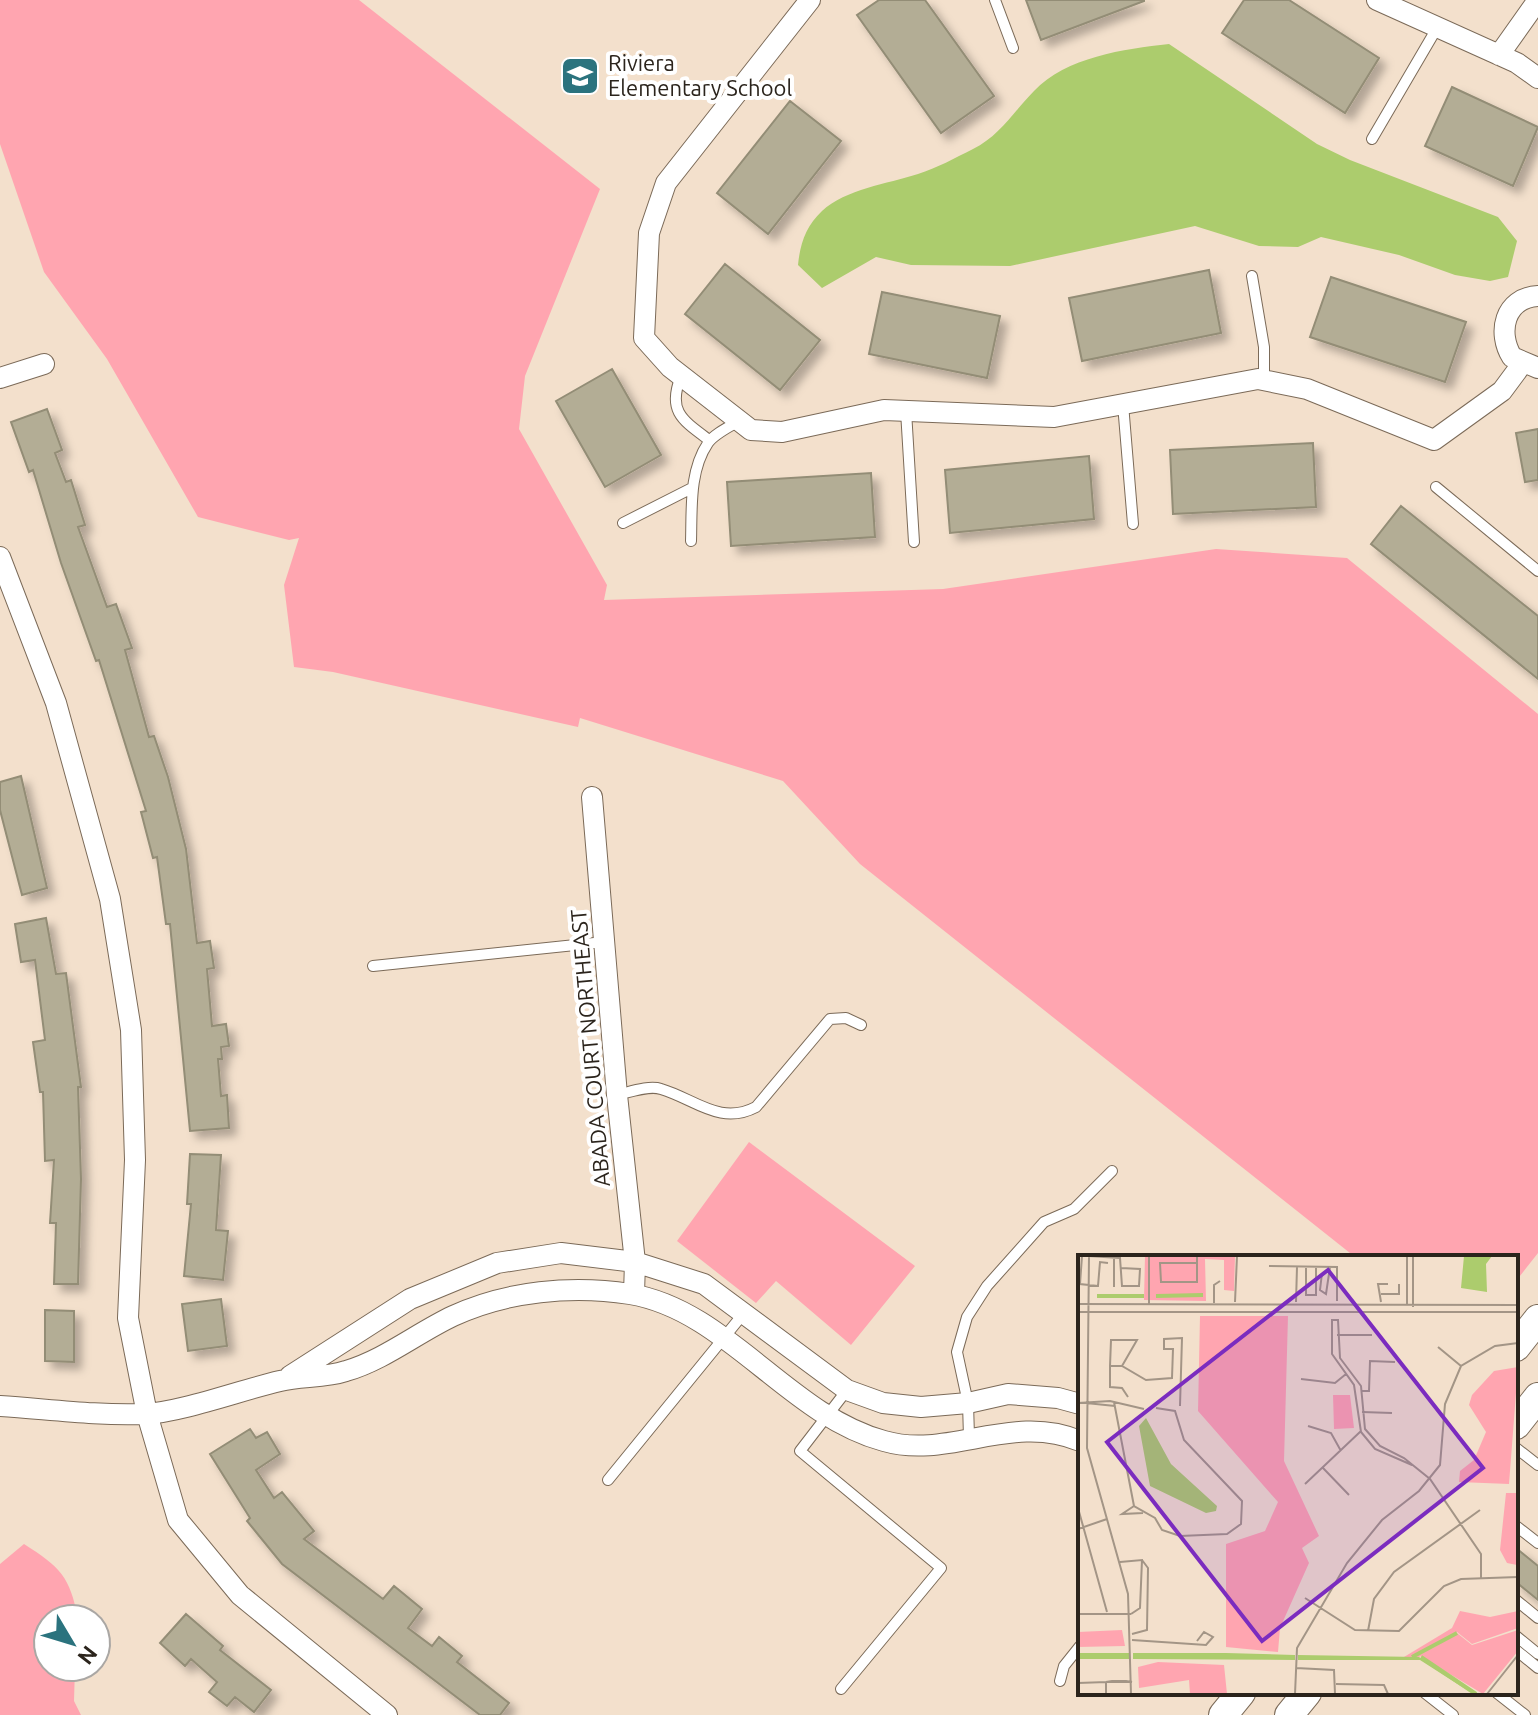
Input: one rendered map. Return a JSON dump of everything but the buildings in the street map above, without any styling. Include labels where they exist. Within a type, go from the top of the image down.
[{"type":"main road","points":[[1518,1344],[1538,1319]]},
{"type":"main road","points":[[1518,1422],[1538,1397]]},
{"type":"main road","points":[[1223,1715],[1239,1695]]},
{"type":"main road","points":[[1289,1715],[1305,1695]]},
{"type":"street","points":[[810,0],[666,183],[649,233],[644,338],[681,376],[751,430],[782,432],[884,410],[1054,417],[1264,380],[1307,389],[1434,440],[1502,391],[1530,366],[1506,347],[1504,322],[1521,300],[1538,296]]},
{"type":"street","points":[[1377,0],[1499,55],[1538,78]]},
{"type":"street","points":[[1499,55],[1538,0]]},
{"type":"street","points":[[0,378],[44,364]]},
{"type":"street","points":[[0,557],[56,703],[110,899],[131,1030],[135,1160],[128,1318],[147,1414],[178,1520],[240,1595],[387,1715]]},
{"type":"street","name":"ABADA COURT NORTHEAST","points":[[592,797],[617,1095],[635,1262],[634,1294]]},
{"type":"street","points":[[283,1380],[410,1299],[497,1263],[561,1253],[635,1262],[704,1284],[847,1390],[883,1403],[921,1407],[968,1403],[1008,1394],[1058,1398],[1078,1403]]},
{"type":"street","points":[[0,1406],[147,1414],[283,1380],[346,1372],[452,1316],[491,1301],[584,1289],[634,1294],[694,1318],[826,1417],[854,1432],[888,1443],[928,1446],[1029,1429],[1078,1441]]},
{"type":"lane","points":[[995,0],[1013,48]]},
{"type":"lane","points":[[1372,139],[1437,28]]},
{"type":"lane","points":[[1252,276],[1264,347],[1264,380]]},
{"type":"lane","points":[[681,376],[674,400],[678,411],[688,425],[709,440]]},
{"type":"lane","points":[[1123,404],[1133,524]]},
{"type":"lane","points":[[906,411],[914,542]]},
{"type":"lane","points":[[691,541],[692,488],[709,440],[739,421]]},
{"type":"lane","points":[[1436,487],[1538,571]]},
{"type":"lane","points":[[623,523],[692,488]]},
{"type":"lane","points":[[373,966],[604,942]]},
{"type":"lane","points":[[617,1095],[658,1087],[718,1114],[743,1114],[756,1107],[830,1019],[846,1018],[861,1025]]},
{"type":"lane","points":[[969,1437],[968,1403],[957,1352],[967,1317],[987,1286],[1044,1222],[1074,1209],[1112,1171]]},
{"type":"lane","points":[[608,1480],[744,1313]]},
{"type":"lane","points":[[841,1689],[941,1568],[800,1451],[847,1390]]},
{"type":"lane","points":[[1518,1450],[1538,1465]]},
{"type":"lane","points":[[1518,1528],[1538,1543]]},
{"type":"lane","points":[[1518,1602],[1538,1618]]},
{"type":"lane","points":[[1518,1638],[1538,1654]]},
{"type":"lane","points":[[1060,1681],[1064,1666],[1078,1648]]},
{"type":"lane","points":[[1518,1652],[1538,1668]]},
{"type":"lane","points":[[1428,1695],[1453,1715]]},
{"type":"lane","points":[[1500,1695],[1525,1715]]},
{"type":"shaded area","points":[[0,0],[359,0],[600,189],[525,376],[519,429],[607,585],[604,600],[943,589],[1216,549],[1347,558],[1538,714],[1538,1253],[1518,1278],[1518,1255],[1352,1255],[860,864],[783,781],[580,718],[578,727],[333,672],[294,667],[284,585],[299,538],[289,540],[198,517],[107,359],[44,272],[0,144]]},
{"type":"shaded area","points":[[1169,44],[1317,144],[1350,160],[1498,217],[1517,241],[1508,277],[1490,281],[1455,275],[1399,255],[1321,237],[1298,247],[1259,246],[1195,226],[1010,266],[911,265],[876,257],[822,288],[798,265],[808,229],[822,211],[843,197],[932,169],[983,144],[1034,91],[1062,70],[1115,52]]},
{"type":"shaded area","points":[[749,1142],[915,1266],[851,1345],[776,1281],[756,1303],[677,1241]]},
{"type":"shaded area","points":[[24,1544],[55,1566],[67,1582],[74,1603],[32,1603],[32,1683],[75,1683],[74,1701],[81,1715],[0,1715],[0,1564]]},
{"type":"place","name":"Riviera Elementary School","points":[[580,76]]}]
